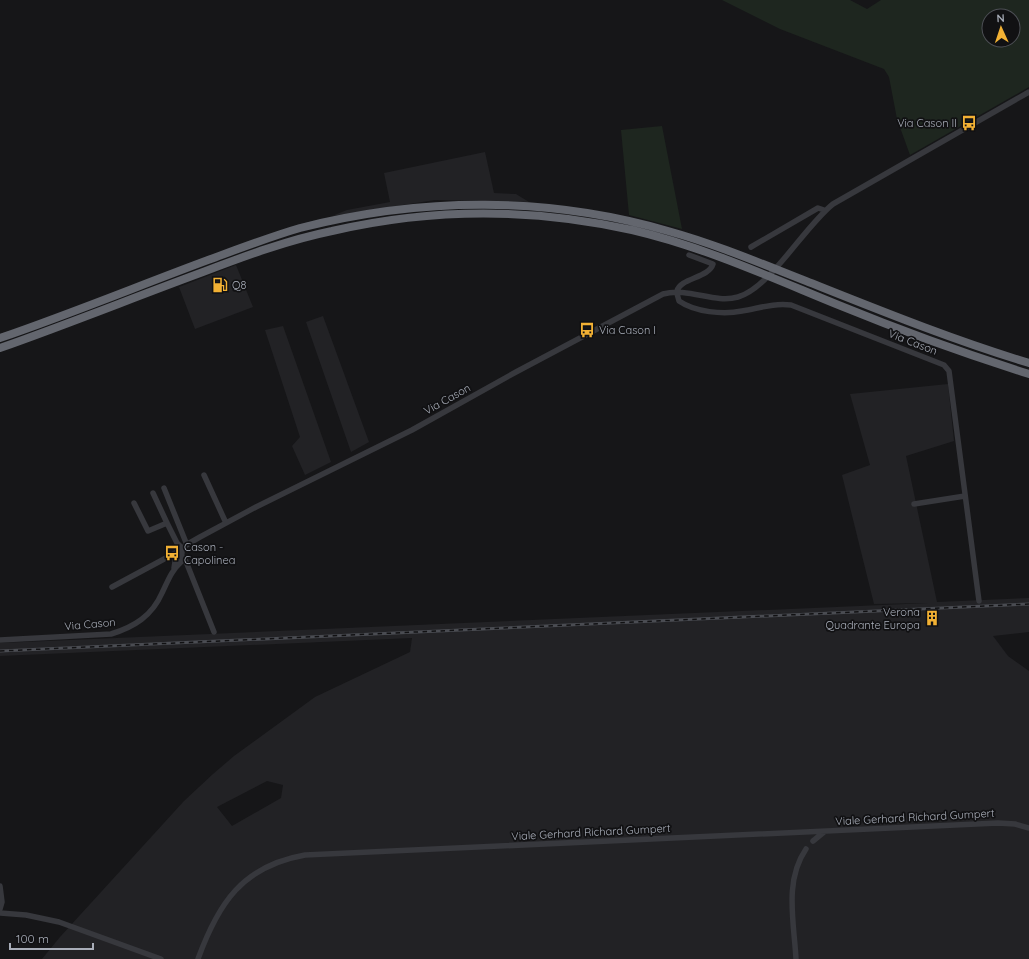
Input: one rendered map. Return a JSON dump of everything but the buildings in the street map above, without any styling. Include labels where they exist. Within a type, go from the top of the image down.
[{"type":"highway","points":[[0,338],[221,255],[298,229],[358,216],[409,208],[482,204],[520,205],[582,211],[670,231],[747,258],[901,318],[1029,363]]},
{"type":"highway","points":[[0,348],[251,254],[323,233],[393,219],[482,213],[531,215],[582,221],[634,231],[667,240],[744,266],[843,307],[986,360],[1029,374]]},
{"type":"highway","points":[[0,352],[17,342]]},
{"type":"street","name":"Via Cason","points":[[163,561],[174,559],[226,523],[412,430],[663,294],[677,292],[728,299],[738,298],[749,293],[761,284],[824,210],[902,162],[1029,92]]},
{"type":"street","name":"Via Cason","points":[[751,247],[801,220],[815,209],[818,208],[824,210]]},
{"type":"street","name":"Via Cason","points":[[689,255],[713,264],[712,267],[680,286],[677,292],[679,301],[686,306],[708,311],[726,312],[741,311],[766,305],[791,305],[944,365],[949,370],[979,601]]},
{"type":"street","points":[[204,475],[226,523]]},
{"type":"street","points":[[164,488],[184,551],[185,559],[214,632]]},
{"type":"street","points":[[153,493],[177,543],[184,551]]},
{"type":"street","points":[[914,504],[965,496]]},
{"type":"street","points":[[134,503],[148,531],[167,523]]},
{"type":"street","name":"Via Cason","points":[[112,586],[184,551]]},
{"type":"street","name":"Via Cason","points":[[173,568],[181,562],[184,551]]},
{"type":"street","name":"Via Cason","points":[[0,640],[111,634],[128,629],[138,624],[156,604],[173,568],[174,559]]},
{"type":"street","points":[[163,561],[173,568]]},
{"type":"street","name":"Viale Gerhard Richard Gumpert","points":[[196,959],[216,916],[237,889],[260,870],[282,860],[296,856],[349,852],[825,832],[998,823],[1015,824],[1029,828]]},
{"type":"street","points":[[813,841],[825,832]]},
{"type":"street","points":[[796,959],[793,883],[796,867],[806,849]]},
{"type":"street","points":[[0,886],[2,902],[0,909]]},
{"type":"street","points":[[0,913],[26,915],[59,922],[161,959]]},
{"type":"shaded area","points":[[722,0],[850,0],[867,9],[881,0],[1029,0],[1029,87],[910,155],[897,119],[889,77],[884,69],[780,29]]},
{"type":"shaded area","points":[[662,126],[682,229],[629,215],[621,130]]},
{"type":"shaded area","points":[[485,152],[494,193],[516,194],[529,202],[435,200],[332,216],[347,210],[390,202],[384,173]]},
{"type":"shaded area","points":[[236,265],[253,307],[195,329],[179,287]]},
{"type":"shaded area","points":[[323,316],[369,442],[351,452],[306,322]]},
{"type":"shaded area","points":[[283,326],[331,462],[305,475],[292,446],[300,437],[265,330]]},
{"type":"shaded area","points":[[948,384],[954,441],[906,456],[937,602],[1029,598],[1029,632],[993,636],[1008,656],[1029,671],[1029,959],[42,959],[60,937],[184,801],[213,774],[234,756],[315,697],[410,652],[412,638],[0,656],[0,643],[928,603],[874,604],[842,475],[870,465],[850,394]],"holes":[[[267,781],[283,785],[281,798],[232,826],[217,807]]]},
{"type":"railway","points":[[0,651],[1029,604]]},
{"type":"place","name":"Via Cason II","points":[[969,123]]},
{"type":"place","name":"Q8","points":[[220,285]]},
{"type":"place","name":"Via Cason I","points":[[587,330]]},
{"type":"place","name":"Cason - Capolinea","points":[[172,553]]},
{"type":"place","name":"Verona Quadrante Europa","points":[[932,618]]}]
